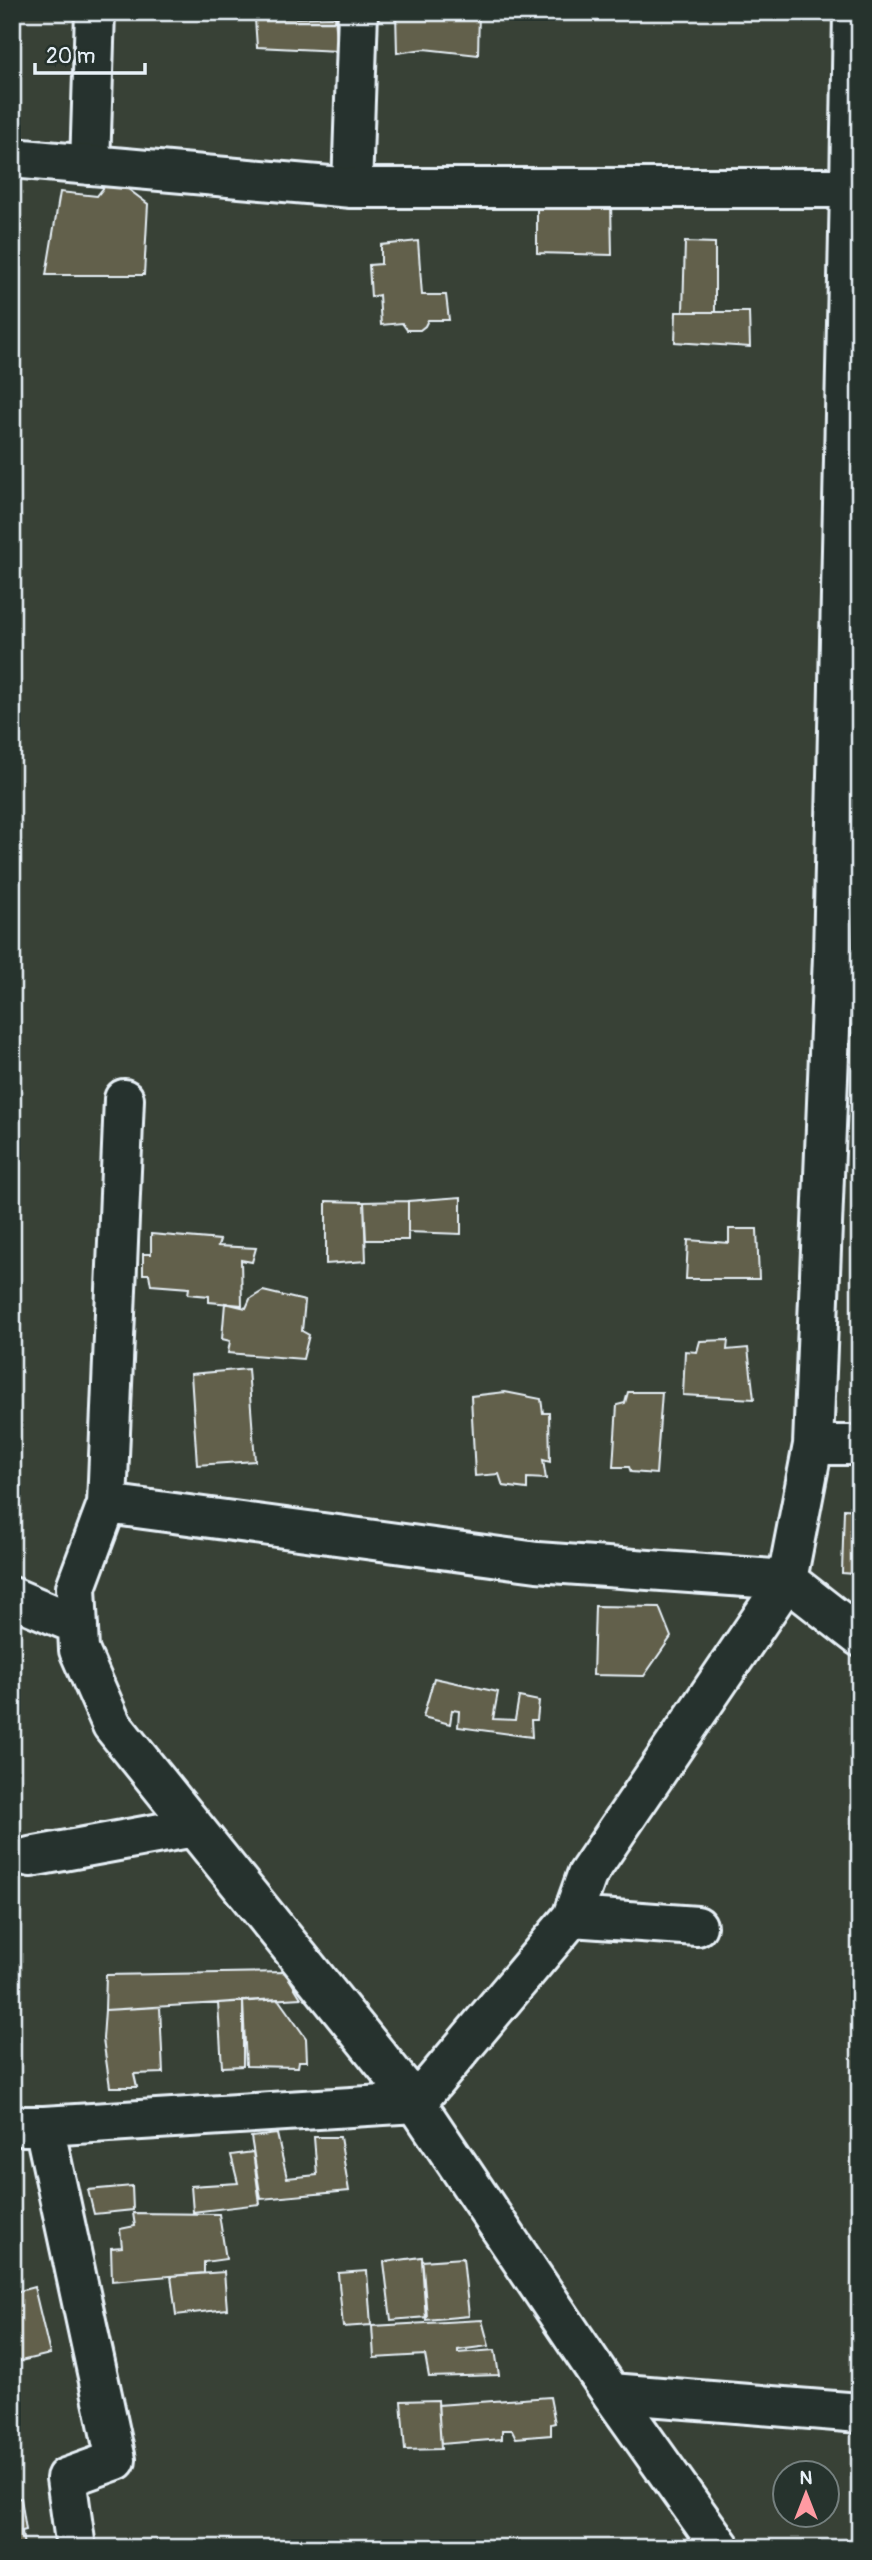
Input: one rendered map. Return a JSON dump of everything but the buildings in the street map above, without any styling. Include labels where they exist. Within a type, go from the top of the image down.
[{"type":"street","points":[[90,165],[95,12]]},
{"type":"street","points":[[352,188],[358,12]]},
{"type":"street","points":[[76,2548],[66,2479],[116,2459],[28,2126],[416,2103],[572,1917],[587,1875],[787,1580],[813,1445],[846,956],[853,12]]},
{"type":"street","points":[[12,158],[352,188],[850,188]]},
{"type":"street","points":[[124,1099],[107,1504],[76,1587],[79,1650],[112,1725],[416,2103],[611,2393],[721,2548]]},
{"type":"street","points":[[813,1445],[860,1444]]},
{"type":"street","points":[[107,1504],[537,1562],[787,1580],[860,1637]]},
{"type":"street","points":[[12,1597],[78,1625]]},
{"type":"street","points":[[30,1857],[194,1827]]},
{"type":"street","points":[[572,1917],[697,1926]]},
{"type":"street","points":[[611,2393],[860,2413]]}]
